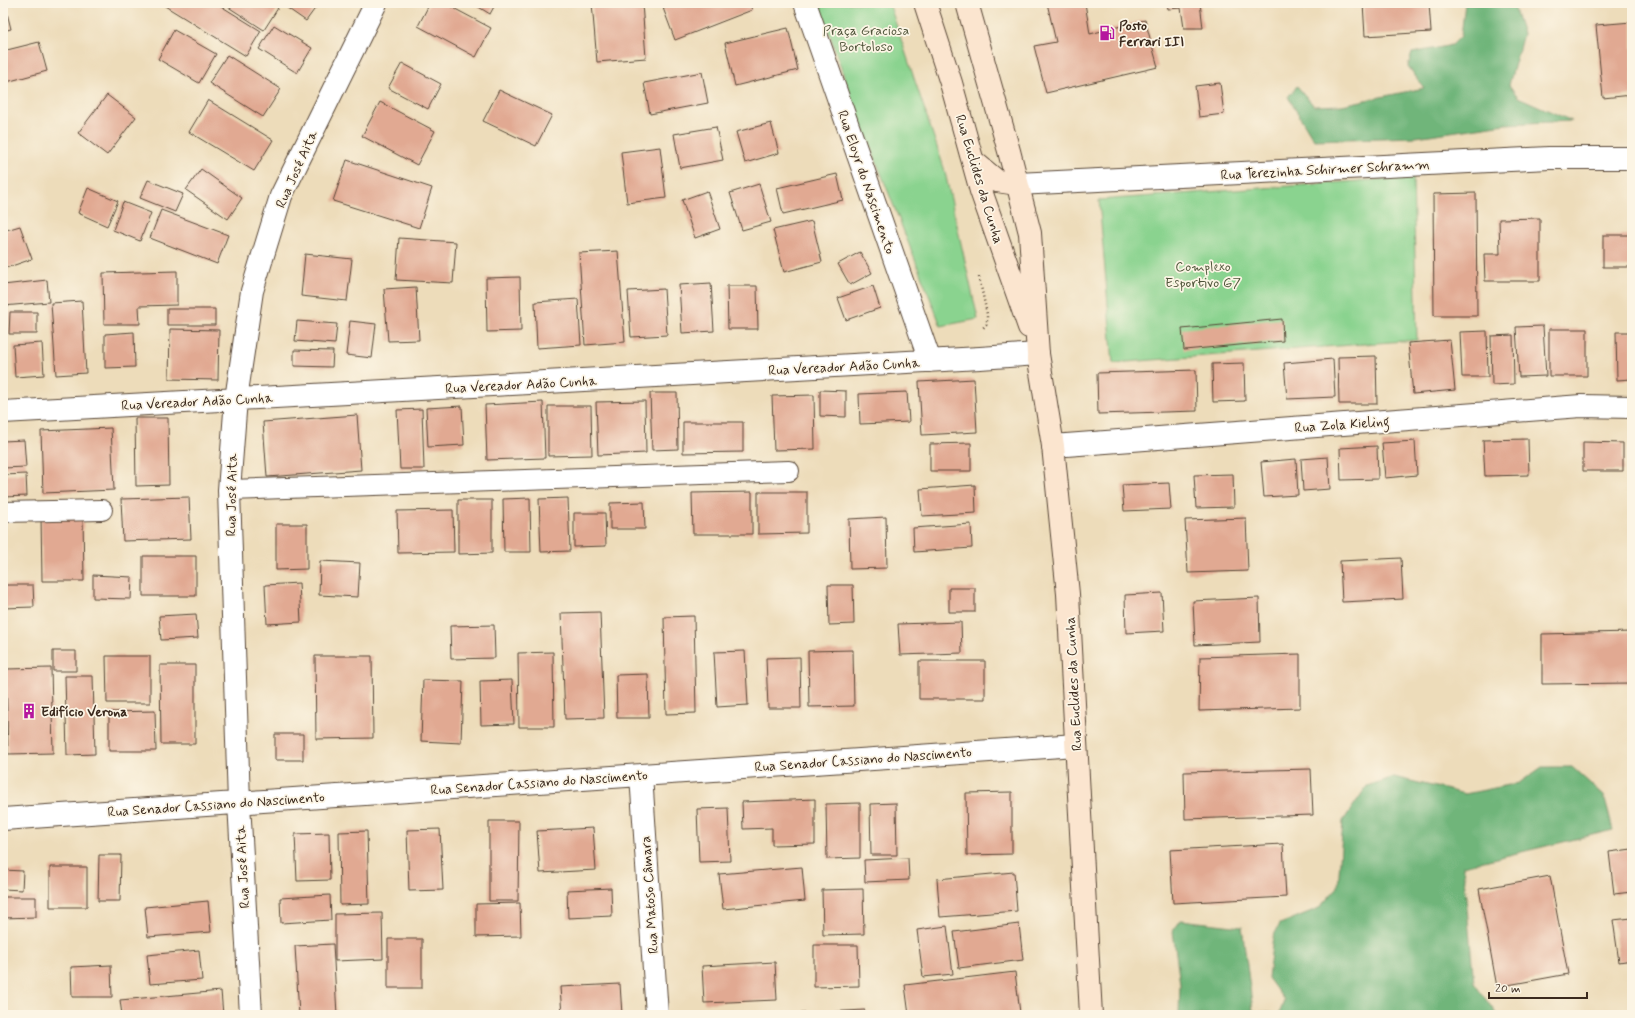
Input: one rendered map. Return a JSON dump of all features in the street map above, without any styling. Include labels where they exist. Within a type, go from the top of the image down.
[{"type":"main road","name":"Rua Euclides da Cunha","points":[[925,3],[981,191],[1038,354]]},
{"type":"main road","name":"Rua Euclides da Cunha","points":[[967,3],[988,72],[1030,233],[1038,354],[1053,446],[1068,594],[1090,1015]]},
{"type":"main road","points":[[973,160],[997,181],[1017,184]]},
{"type":"street","name":"Rua José Aita","points":[[251,1015],[239,803],[229,490],[236,399],[252,291],[281,196],[376,3]]},
{"type":"street","name":"Rua Eloyr do Nascimento","points":[[805,3],[930,361]]},
{"type":"street","name":"Rua Terezinha Schirmer Schramm","points":[[1017,184],[1549,158],[1632,158]]},
{"type":"street","name":"Rua Vereador Adão Cunha","points":[[3,412],[1038,354]]},
{"type":"street","name":"Rua Zola Kieling","points":[[1053,446],[1581,406],[1632,407]]},
{"type":"street","name":"Rua Senador Cassiano do Nascimento","points":[[3,819],[1076,745]]},
{"type":"street","name":"Rua Matoso Câmara","points":[[641,774],[657,1015]]},
{"type":"lane","points":[[229,490],[789,471]]},
{"type":"lane","points":[[3,512],[102,510]]},
{"type":"green space","name":"Praça Graciosa Bortoloso","points":[[819,3],[889,3],[944,168],[978,319],[941,326],[851,97]]},
{"type":"green space","points":[[1465,3],[1513,3],[1523,34],[1509,85],[1518,97],[1572,121],[1505,124],[1416,137],[1314,140],[1288,97],[1297,86],[1314,106],[1342,105],[1424,88],[1408,66],[1412,53],[1452,45],[1461,36]]},
{"type":"green space","name":"Complexo Esportivo G7","points":[[1413,177],[1417,340],[1113,363],[1099,200]]},
{"type":"green space","points":[[1542,767],[1572,767],[1604,796],[1613,830],[1463,866],[1474,983],[1497,1015],[1179,1015],[1180,984],[1173,931],[1181,920],[1242,927],[1253,1011],[1279,1014],[1284,1000],[1268,978],[1273,937],[1280,924],[1319,908],[1338,887],[1343,821],[1367,786],[1394,777],[1465,794],[1519,783]]},
{"type":"building","points":[[160,3],[216,3],[261,31],[246,56]]},
{"type":"building","points":[[222,3],[271,3],[278,8],[264,30]]},
{"type":"building","points":[[280,3],[319,3],[306,21]]},
{"type":"building","points":[[430,3],[444,3],[491,28],[476,57],[418,26]]},
{"type":"building","points":[[472,3],[496,3],[490,14]]},
{"type":"building","points":[[592,3],[642,3],[646,58],[597,62]]},
{"type":"building","points":[[677,3],[749,3],[752,10],[675,40],[663,8]]},
{"type":"building","points":[[1047,3],[1085,3],[1090,34],[1145,20],[1158,67],[1046,93],[1034,46],[1056,42]]},
{"type":"building","points":[[1167,3],[1200,3],[1203,28],[1184,28],[1181,8],[1168,9]]},
{"type":"building","points":[[1363,3],[1429,3],[1431,32],[1365,36]]},
{"type":"building","points":[[3,9],[6,9],[11,29],[3,31]]},
{"type":"building","points":[[1632,22],[1632,95],[1603,98],[1596,25]]},
{"type":"building","points":[[274,25],[312,48],[297,73],[259,49]]},
{"type":"building","points":[[788,28],[798,70],[735,86],[725,43]]},
{"type":"building","points":[[174,30],[216,54],[199,83],[158,59]]},
{"type":"building","points":[[39,42],[47,71],[3,83],[3,51]]},
{"type":"building","points":[[227,55],[281,89],[263,117],[209,83]]},
{"type":"building","points":[[402,63],[441,84],[428,109],[388,88]]},
{"type":"building","points":[[702,72],[708,103],[650,114],[644,83]]},
{"type":"building","points":[[1220,83],[1224,114],[1199,117],[1195,86]]},
{"type":"building","points":[[499,90],[552,115],[536,146],[483,121]]},
{"type":"building","points":[[107,95],[136,117],[107,155],[78,133]]},
{"type":"building","points":[[208,100],[273,140],[254,171],[189,132]]},
{"type":"building","points":[[380,102],[435,131],[417,165],[362,136]]},
{"type":"building","points":[[771,123],[779,153],[745,163],[736,132]]},
{"type":"building","points":[[716,127],[723,160],[680,168],[674,134]]},
{"type":"building","points":[[660,147],[666,198],[627,203],[621,152]]},
{"type":"building","points":[[347,160],[432,188],[419,228],[333,201]]},
{"type":"building","points":[[201,169],[242,198],[228,219],[186,190]]},
{"type":"building","points":[[837,174],[843,200],[783,214],[777,188]]},
{"type":"building","points":[[148,180],[183,194],[175,212],[140,198]]},
{"type":"building","points":[[759,184],[771,222],[742,230],[730,193]]},
{"type":"building","points":[[88,188],[118,201],[107,226],[78,213]]},
{"type":"building","points":[[707,191],[720,229],[695,238],[682,200]]},
{"type":"building","points":[[1476,193],[1477,316],[1434,316],[1433,194]]},
{"type":"building","points":[[123,202],[151,213],[140,241],[113,230]]},
{"type":"building","points":[[161,210],[228,235],[217,264],[150,238]]},
{"type":"building","points":[[1540,218],[1540,281],[1485,281],[1484,254],[1500,254],[1499,219]]},
{"type":"building","points":[[812,221],[822,262],[784,272],[773,230]]},
{"type":"building","points":[[20,226],[32,259],[3,269],[3,231]]},
{"type":"building","points":[[1603,235],[1632,235],[1632,267],[1603,267]]},
{"type":"building","points":[[399,238],[456,242],[453,283],[396,280]]},
{"type":"building","points":[[618,251],[625,342],[585,345],[579,253]]},
{"type":"building","points":[[860,252],[872,273],[850,285],[838,264]]},
{"type":"building","points":[[305,254],[352,259],[347,301],[301,296]]},
{"type":"building","points":[[177,271],[177,305],[139,306],[140,324],[104,324],[103,273]]},
{"type":"building","points":[[520,277],[521,331],[487,332],[486,278]]},
{"type":"building","points":[[47,280],[49,302],[3,306],[3,285]]},
{"type":"building","points":[[711,283],[714,331],[682,333],[679,285]]},
{"type":"building","points":[[727,286],[757,286],[758,329],[728,329]]},
{"type":"building","points":[[873,286],[880,308],[846,320],[838,298]]},
{"type":"building","points":[[416,287],[419,340],[388,341],[384,289]]},
{"type":"building","points":[[664,289],[667,335],[631,337],[628,291]]},
{"type":"building","points":[[578,299],[581,345],[537,348],[535,302]]},
{"type":"building","points":[[82,301],[86,373],[56,375],[51,303]]},
{"type":"building","points":[[167,309],[215,309],[215,325],[167,325]]},
{"type":"building","points":[[10,312],[37,312],[37,334],[9,334]]},
{"type":"building","points":[[1282,319],[1283,341],[1184,350],[1182,329]]},
{"type":"building","points":[[297,321],[337,324],[335,344],[295,341]]},
{"type":"building","points":[[350,321],[376,324],[372,358],[346,355]]},
{"type":"building","points":[[1543,326],[1546,376],[1519,377],[1516,327]]},
{"type":"building","points":[[170,329],[219,330],[218,380],[169,379]]},
{"type":"building","points":[[1549,329],[1587,329],[1587,376],[1549,376]]},
{"type":"building","points":[[1487,331],[1488,377],[1462,377],[1460,332]]},
{"type":"building","points":[[134,332],[135,367],[105,368],[105,334]]},
{"type":"building","points":[[1616,332],[1632,332],[1632,379],[1617,380]]},
{"type":"building","points":[[1513,335],[1514,384],[1492,385],[1491,336]]},
{"type":"building","points":[[1450,340],[1455,390],[1413,394],[1408,343]]},
{"type":"building","points":[[42,343],[44,375],[15,377],[13,345]]},
{"type":"building","points":[[294,350],[333,351],[332,367],[294,366]]},
{"type":"building","points":[[1376,356],[1377,404],[1339,404],[1338,357]]},
{"type":"building","points":[[1333,359],[1335,397],[1287,399],[1284,363]]},
{"type":"building","points":[[1244,363],[1245,401],[1213,402],[1212,364]]},
{"type":"building","points":[[1196,370],[1197,411],[1098,414],[1097,373]]},
{"type":"building","points":[[974,379],[977,432],[922,435],[919,382]]},
{"type":"building","points":[[820,390],[846,391],[846,417],[820,416]]},
{"type":"building","points":[[907,392],[909,422],[860,424],[859,394]]},
{"type":"building","points":[[650,393],[677,393],[678,449],[652,450]]},
{"type":"building","points":[[814,395],[815,449],[774,450],[772,396]]},
{"type":"building","points":[[645,401],[646,453],[598,455],[596,402]]},
{"type":"building","points":[[543,402],[545,458],[487,460],[485,405]]},
{"type":"building","points":[[462,406],[464,445],[428,447],[426,408]]},
{"type":"building","points":[[548,406],[591,406],[592,455],[548,456]]},
{"type":"building","points":[[422,409],[424,469],[400,469],[397,410]]},
{"type":"building","points":[[357,415],[361,470],[267,477],[263,422]]},
{"type":"building","points":[[135,418],[168,418],[169,485],[136,486]]},
{"type":"building","points":[[683,422],[743,422],[743,452],[683,453]]},
{"type":"building","points":[[111,428],[114,490],[43,493],[41,431]]},
{"type":"building","points":[[1528,439],[1529,475],[1485,476],[1483,440]]},
{"type":"building","points":[[24,440],[26,467],[3,468],[3,441]]},
{"type":"building","points":[[1415,441],[1417,475],[1385,478],[1382,443]]},
{"type":"building","points":[[1583,442],[1623,443],[1623,471],[1583,471]]},
{"type":"building","points":[[971,443],[971,471],[930,471],[930,444]]},
{"type":"building","points":[[1377,446],[1378,479],[1341,480],[1340,448]]},
{"type":"building","points":[[1328,457],[1330,489],[1303,491],[1301,459]]},
{"type":"building","points":[[1296,459],[1298,495],[1264,497],[1261,462]]},
{"type":"building","points":[[26,474],[27,496],[3,497],[3,475]]},
{"type":"building","points":[[1233,474],[1234,507],[1196,508],[1194,475]]},
{"type":"building","points":[[1169,483],[1171,509],[1124,511],[1122,485]]},
{"type":"building","points":[[975,485],[976,513],[922,516],[920,489]]},
{"type":"building","points":[[752,492],[752,534],[693,534],[692,493]]},
{"type":"building","points":[[758,492],[807,492],[807,533],[758,534]]},
{"type":"building","points":[[189,497],[191,539],[123,541],[121,499]]},
{"type":"building","points":[[530,498],[531,552],[504,552],[503,499]]},
{"type":"building","points":[[568,498],[570,551],[541,552],[539,499]]},
{"type":"building","points":[[458,500],[492,500],[492,553],[458,554]]},
{"type":"building","points":[[644,502],[645,529],[610,529],[610,503]]},
{"type":"building","points":[[453,510],[454,552],[398,553],[397,511]]},
{"type":"building","points":[[574,513],[605,513],[606,546],[574,547]]},
{"type":"building","points":[[41,517],[83,517],[84,581],[42,581]]},
{"type":"building","points":[[886,517],[887,568],[850,569],[849,519]]},
{"type":"building","points":[[1246,518],[1248,571],[1188,573],[1185,520]]},
{"type":"building","points":[[276,524],[307,524],[307,569],[276,570]]},
{"type":"building","points":[[971,524],[972,548],[914,552],[913,528]]},
{"type":"building","points":[[143,556],[196,556],[196,596],[143,596]]},
{"type":"building","points":[[1401,558],[1403,599],[1342,602],[1340,561]]},
{"type":"building","points":[[320,561],[360,563],[358,597],[319,595]]},
{"type":"building","points":[[93,575],[132,577],[131,599],[93,598]]},
{"type":"building","points":[[299,583],[301,622],[267,624],[265,585]]},
{"type":"building","points":[[3,585],[33,585],[34,607],[3,608]]},
{"type":"building","points":[[828,585],[853,585],[854,624],[829,625]]},
{"type":"building","points":[[949,588],[975,588],[975,612],[949,612]]},
{"type":"building","points":[[1162,593],[1164,631],[1126,633],[1125,595]]},
{"type":"building","points":[[1259,598],[1260,642],[1195,645],[1193,601]]},
{"type":"building","points":[[600,612],[604,718],[565,719],[561,613]]},
{"type":"building","points":[[196,614],[198,638],[161,640],[159,616]]},
{"type":"building","points":[[694,616],[696,713],[666,714],[664,617]]},
{"type":"building","points":[[961,622],[962,653],[900,655],[898,624]]},
{"type":"building","points":[[494,625],[495,658],[451,659],[450,626]]},
{"type":"building","points":[[1632,632],[1632,683],[1542,684],[1542,634]]},
{"type":"building","points":[[853,650],[854,706],[809,707],[808,651]]},
{"type":"building","points":[[53,651],[76,651],[76,671],[53,671]]},
{"type":"building","points":[[745,651],[748,705],[717,707],[714,652]]},
{"type":"building","points":[[553,652],[554,727],[519,727],[518,653]]},
{"type":"building","points":[[1300,654],[1300,708],[1199,711],[1200,657]]},
{"type":"building","points":[[106,656],[150,656],[150,703],[107,703]]},
{"type":"building","points":[[315,656],[372,656],[373,738],[316,739]]},
{"type":"building","points":[[800,657],[801,708],[768,708],[766,658]]},
{"type":"building","points":[[919,661],[985,661],[985,699],[919,699]]},
{"type":"building","points":[[160,665],[195,665],[195,744],[161,744]]},
{"type":"building","name":"Edifício Verona","points":[[51,668],[53,753],[8,754],[6,669]]},
{"type":"building","points":[[648,674],[649,718],[617,718],[616,675]]},
{"type":"building","points":[[65,676],[93,676],[95,754],[67,755]]},
{"type":"building","points":[[423,680],[463,681],[461,743],[421,741]]},
{"type":"building","points":[[512,680],[514,724],[481,725],[480,681]]},
{"type":"building","points":[[155,711],[156,751],[109,751],[109,712]]},
{"type":"building","points":[[275,734],[303,734],[303,760],[275,760]]},
{"type":"building","points":[[1311,769],[1313,815],[1185,819],[1184,772]]},
{"type":"building","points":[[1012,792],[1012,854],[967,855],[966,793]]},
{"type":"building","points":[[815,799],[815,844],[772,845],[772,828],[743,829],[742,802]]},
{"type":"building","points":[[860,803],[860,858],[827,859],[826,804]]},
{"type":"building","points":[[896,803],[897,855],[871,855],[870,804]]},
{"type":"building","points":[[728,808],[730,861],[699,862],[697,809]]},
{"type":"building","points":[[489,821],[519,821],[518,901],[489,901]]},
{"type":"building","points":[[593,828],[596,870],[540,873],[537,831]]},
{"type":"building","points":[[440,829],[443,890],[409,891],[407,830]]},
{"type":"building","points":[[367,831],[369,904],[340,905],[339,832]]},
{"type":"building","points":[[329,833],[330,880],[297,881],[295,834]]},
{"type":"building","points":[[1283,844],[1286,897],[1173,903],[1170,850]]},
{"type":"building","points":[[1632,849],[1632,892],[1614,894],[1609,852]]},
{"type":"building","points":[[99,855],[121,855],[120,901],[98,901]]},
{"type":"building","points":[[908,858],[909,880],[865,882],[864,860]]},
{"type":"building","points":[[50,867],[87,867],[87,907],[50,907]]},
{"type":"building","points":[[802,867],[805,901],[723,909],[719,874]]},
{"type":"building","points":[[3,870],[23,871],[22,890],[3,889]]},
{"type":"building","points":[[1014,872],[1017,911],[940,917],[937,879]]},
{"type":"building","points":[[1550,876],[1568,974],[1497,987],[1479,889]]},
{"type":"building","points":[[611,888],[612,916],[568,918],[567,890]]},
{"type":"building","points":[[863,889],[864,934],[823,935],[822,890]]},
{"type":"building","points":[[330,895],[331,920],[281,923],[280,898]]},
{"type":"building","points":[[3,897],[36,897],[36,917],[3,918]]},
{"type":"building","points":[[208,901],[211,932],[148,937],[145,907]]},
{"type":"building","points":[[520,903],[521,936],[476,937],[476,904]]},
{"type":"building","points":[[382,913],[383,959],[335,961],[335,914]]},
{"type":"building","points":[[1632,918],[1632,960],[1619,962],[1613,920]]},
{"type":"building","points":[[1019,924],[1023,960],[959,968],[954,932]]},
{"type":"building","points":[[947,926],[953,974],[923,977],[917,930]]},
{"type":"building","points":[[388,939],[422,939],[422,988],[388,988]]},
{"type":"building","points":[[333,944],[337,1015],[299,1015],[295,946]]},
{"type":"building","points":[[814,945],[858,945],[859,986],[814,987]]},
{"type":"building","points":[[199,950],[202,980],[150,984],[147,955]]},
{"type":"building","points":[[775,962],[777,1000],[704,1003],[702,966]]},
{"type":"building","points":[[111,965],[112,997],[72,997],[71,967]]},
{"type":"building","points":[[1015,972],[1020,1013],[1004,1015],[909,1015],[905,985]]},
{"type":"building","points":[[620,984],[622,1015],[562,1015],[560,987]]},
{"type":"building","points":[[221,991],[223,1015],[122,1015],[120,1000]]},
{"type":"building","points":[[865,1010],[865,1015],[786,1015],[786,1014]]},
{"type":"place","name":"Posto Ferrari III","points":[[1107,33]]},
{"type":"place","name":"Edifício Verona","points":[[29,711]]}]
